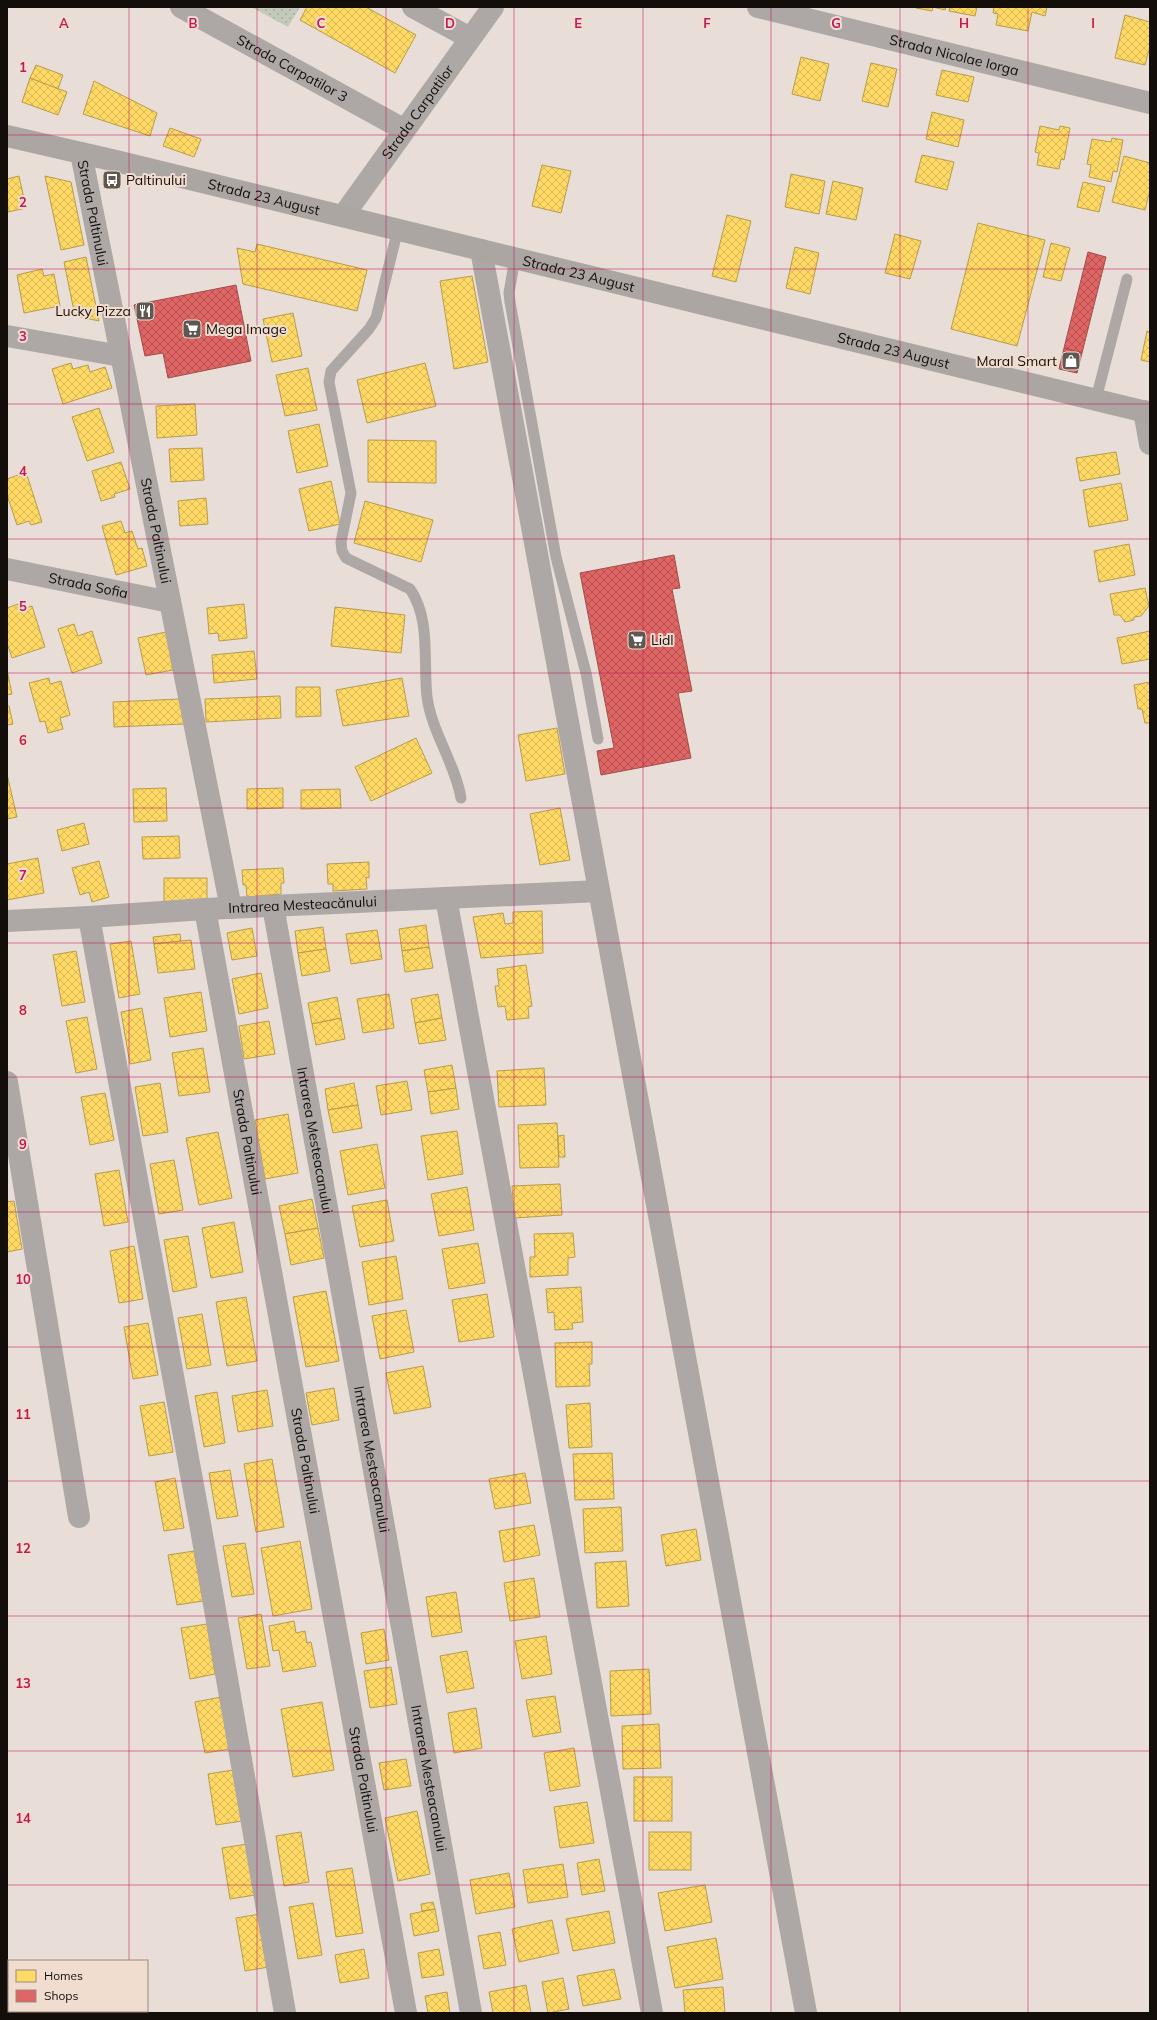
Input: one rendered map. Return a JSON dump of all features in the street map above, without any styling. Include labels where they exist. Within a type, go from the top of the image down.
[{"type":"main road","name":"Strada 23 August","points":[[7,136],[81,152],[1147,412]]},
{"type":"street","name":"Strada Carpatilor 3","points":[[181,7],[403,129]]},
{"type":"street","points":[[413,7],[470,38]]},
{"type":"street","name":"Strada Carpatilor","points":[[343,216],[403,129],[493,7]]},
{"type":"street","name":"Strada Nicolae Iorga","points":[[758,7],[1150,103]]},
{"type":"street","name":"Strada Paltinului","points":[[81,152],[231,908]]},
{"type":"street","points":[[481,250],[806,2013]]},
{"type":"street","points":[[7,336],[121,356]]},
{"type":"street","points":[[1147,412],[1150,444]]},
{"type":"street","name":"Strada Sofia","points":[[7,569],[170,602]]},
{"type":"street","name":"Intrarea Mesteacănului","points":[[7,920],[89,917],[205,909],[599,891]]},
{"type":"street","points":[[446,898],[652,2013]]},
{"type":"street","name":"Intrarea Mesteacanului","points":[[273,906],[471,2013]]},
{"type":"street","name":"Strada Paltinului","points":[[205,909],[406,2013]]},
{"type":"street","points":[[89,917],[201,1529],[286,2013]]},
{"type":"street","points":[[7,1082],[79,1517]]},
{"type":"lane","points":[[398,229],[376,318],[369,329],[331,371],[329,382],[351,493],[341,542],[342,551],[346,558],[410,589],[416,598],[422,619],[427,697],[433,720],[458,782],[462,798]]},
{"type":"lane","points":[[515,258],[509,293],[510,302],[556,557],[586,673],[598,740]]},
{"type":"lane","points":[[1096,399],[1128,278]]},
{"type":"green space","points":[[251,7],[300,7],[288,27]]},
{"type":"building: Homes","points":[[307,7],[366,7],[416,35],[395,73],[300,20]]},
{"type":"building: Homes","points":[[933,7],[932,11],[916,8]]},
{"type":"building: Homes","points":[[935,7],[946,7],[945,10]]},
{"type":"building: Homes","points":[[950,7],[977,7],[975,16],[949,11]]},
{"type":"building: Homes","points":[[994,7],[1047,7],[1045,16],[1032,12],[1028,31],[996,25],[998,14],[993,13]]},
{"type":"building: Homes","points":[[1125,15],[1150,22],[1150,46],[1145,65],[1115,58]]},
{"type":"building: Homes","points":[[801,57],[829,64],[820,101],[792,94]]},
{"type":"building: Homes","points":[[871,63],[897,69],[888,107],[862,101]]},
{"type":"building: Homes","points":[[36,65],[63,75],[58,89],[30,78]]},
{"type":"building: Homes","points":[[942,70],[974,77],[968,102],[936,95]]},
{"type":"building: Homes","points":[[30,78],[67,92],[58,115],[22,102]]},
{"type":"building: Homes","points":[[94,81],[157,113],[150,136],[83,114]]},
{"type":"building: Homes","points":[[932,112],[964,120],[958,147],[926,139]]},
{"type":"building: Homes","points":[[1040,126],[1059,130],[1060,126],[1070,128],[1064,160],[1061,159],[1059,169],[1037,165],[1039,153],[1035,152]]},
{"type":"building: Homes","points":[[170,128],[201,139],[194,157],[163,146]]},
{"type":"building: Homes","points":[[1112,138],[1123,140],[1117,172],[1113,171],[1111,182],[1089,177],[1091,165],[1087,164],[1092,139],[1111,142]]},
{"type":"building: Homes","points":[[922,155],[954,162],[947,190],[915,182]]},
{"type":"building: Homes","points":[[1124,156],[1150,163],[1150,190],[1145,210],[1112,202]]},
{"type":"building: Homes","points":[[542,165],[571,171],[561,213],[532,206]]},
{"type":"building: Homes","points":[[791,174],[825,181],[819,214],[785,207]]},
{"type":"building: Homes","points":[[19,176],[26,208],[8,212],[7,179]]},
{"type":"building: Homes","points":[[45,176],[71,182],[84,245],[61,250]]},
{"type":"building: Homes","points":[[833,181],[863,188],[856,220],[826,214]]},
{"type":"building: Homes","points":[[1083,182],[1105,187],[1099,212],[1077,207]]},
{"type":"building: Homes","points":[[727,215],[751,221],[736,282],[712,276]]},
{"type":"building: Homes","points":[[978,223],[1045,240],[1017,346],[951,329]]},
{"type":"building: Homes","points":[[895,234],[921,241],[910,279],[885,273]]},
{"type":"building: Homes","points":[[1051,243],[1070,248],[1061,281],[1043,277]]},
{"type":"building: Homes","points":[[257,244],[367,270],[357,311],[243,284],[237,248],[255,252]]},
{"type":"building: Homes","points":[[795,247],[819,253],[810,294],[786,288]]},
{"type":"building: Homes","points":[[86,257],[99,321],[75,316],[64,262]]},
{"type":"building: Homes","points":[[42,269],[44,276],[54,274],[60,306],[24,313],[17,275]]},
{"type":"building: Homes","points":[[472,276],[488,362],[454,369],[440,281]]},
{"type":"building: Homes","points":[[293,313],[302,356],[272,362],[263,319]]},
{"type":"building: Homes","points":[[1147,331],[1150,332],[1150,362],[1141,360]]},
{"type":"building: Homes","points":[[71,363],[73,369],[88,365],[90,372],[105,367],[112,388],[63,404],[52,369]]},
{"type":"building: Homes","points":[[425,363],[436,406],[367,423],[357,380]]},
{"type":"building: Homes","points":[[308,368],[317,410],[285,416],[276,375]]},
{"type":"building: Homes","points":[[195,404],[197,435],[157,438],[156,406]]},
{"type":"building: Homes","points":[[99,408],[114,452],[87,461],[72,417]]},
{"type":"building: Homes","points":[[319,424],[328,466],[297,473],[288,431]]},
{"type":"building: Homes","points":[[368,440],[436,441],[436,483],[368,482]]},
{"type":"building: Homes","points":[[202,448],[204,480],[171,482],[169,449]]},
{"type":"building: Homes","points":[[1116,452],[1120,474],[1080,481],[1076,458]]},
{"type":"building: Homes","points":[[121,462],[130,489],[114,494],[115,497],[101,501],[92,471]]},
{"type":"building: Homes","points":[[26,472],[42,522],[31,525],[29,521],[17,525],[7,495],[7,479]]},
{"type":"building: Homes","points":[[331,481],[340,524],[309,531],[299,489]]},
{"type":"building: Homes","points":[[1121,483],[1128,520],[1089,527],[1083,490]]},
{"type":"building: Homes","points":[[206,498],[208,524],[180,526],[178,501]]},
{"type":"building: Homes","points":[[365,501],[433,520],[421,562],[354,543]]},
{"type":"building: Homes","points":[[121,521],[125,533],[132,531],[138,549],[142,548],[147,566],[116,575],[102,526]]},
{"type":"building: Homes","points":[[1129,544],[1135,575],[1099,582],[1094,551]]},
{"type":"building: Homes","points":[[1145,588],[1149,606],[1141,616],[1134,617],[1134,620],[1125,622],[1120,615],[1114,615],[1110,594]]},
{"type":"building: Homes","points":[[18,604],[19,610],[32,606],[45,647],[12,658],[7,643],[7,608]]},
{"type":"building: Homes","points":[[244,604],[247,638],[219,641],[218,633],[209,634],[207,608]]},
{"type":"building: Homes","points":[[335,607],[405,615],[401,653],[331,646]]},
{"type":"building: Homes","points":[[74,624],[78,636],[92,631],[102,663],[72,673],[58,629]]},
{"type":"building: Homes","points":[[1150,631],[1150,659],[1122,664],[1117,638]]},
{"type":"building: Homes","points":[[166,632],[173,670],[146,675],[138,638]]},
{"type":"building: Homes","points":[[254,651],[257,679],[214,683],[212,655]]},
{"type":"building: Homes","points":[[7,670],[12,694],[7,695]]},
{"type":"building: Homes","points":[[49,678],[50,684],[61,681],[70,715],[60,718],[63,729],[48,733],[45,721],[40,722],[29,683]]},
{"type":"building: Homes","points":[[402,678],[409,716],[343,726],[336,690]]},
{"type":"building: Homes","points":[[1150,682],[1150,723],[1145,723],[1142,709],[1138,709],[1134,685]]},
{"type":"building: Homes","points":[[296,687],[320,687],[321,716],[296,717]]},
{"type":"building: Homes","points":[[280,696],[281,718],[206,722],[205,699]]},
{"type":"building: Homes","points":[[179,699],[185,724],[114,727],[113,702]]},
{"type":"building: Homes","points":[[7,706],[9,706],[13,724],[7,725]]},
{"type":"building: Homes","points":[[557,728],[565,774],[526,781],[518,735]]},
{"type":"building: Homes","points":[[416,738],[432,773],[371,801],[355,767]]},
{"type":"building: Homes","points":[[7,774],[17,817],[7,819]]},
{"type":"building: Homes","points":[[166,788],[167,821],[134,822],[133,789]]},
{"type":"building: Homes","points":[[283,788],[283,808],[247,809],[247,789]]},
{"type":"building: Homes","points":[[340,789],[341,808],[301,809],[301,790]]},
{"type":"building: Homes","points":[[560,808],[570,860],[540,865],[530,814]]},
{"type":"building: Homes","points":[[84,823],[89,844],[62,851],[57,830]]},
{"type":"building: Homes","points":[[179,836],[180,858],[143,859],[142,837]]},
{"type":"building: Homes","points":[[38,858],[44,893],[7,900],[7,864]]},
{"type":"building: Homes","points":[[99,861],[109,897],[92,902],[89,892],[80,895],[72,868]]},
{"type":"building: Homes","points":[[369,862],[369,878],[366,877],[367,889],[333,891],[333,884],[328,884],[327,864]]},
{"type":"building: Homes","points":[[283,868],[284,883],[281,883],[281,894],[247,897],[246,885],[243,885],[242,870]]},
{"type":"building: Homes","points":[[164,878],[207,878],[207,904],[164,905]]},
{"type":"building: Homes","points":[[542,911],[543,953],[481,958],[473,917],[503,913],[505,924],[513,923],[513,912]]},
{"type":"building: Homes","points":[[426,925],[429,947],[402,951],[399,929]]},
{"type":"building: Homes","points":[[323,927],[326,949],[298,953],[295,931]]},
{"type":"building: Homes","points":[[252,928],[257,956],[232,960],[227,933]]},
{"type":"building: Homes","points":[[377,930],[382,959],[351,964],[346,934]]},
{"type":"building: Homes","points":[[180,934],[181,941],[154,944],[153,937]]},
{"type":"building: Homes","points":[[191,940],[195,969],[158,973],[154,944]]},
{"type":"building: Homes","points":[[131,941],[140,994],[119,998],[110,944]]},
{"type":"building: Homes","points":[[429,947],[433,968],[405,972],[402,951]]},
{"type":"building: Homes","points":[[326,949],[330,971],[302,976],[298,953]]},
{"type":"building: Homes","points":[[76,951],[85,1002],[62,1006],[53,955]]},
{"type":"building: Homes","points":[[526,965],[532,1006],[528,1007],[529,1018],[507,1020],[505,1006],[498,1007],[495,986],[499,986],[497,969]]},
{"type":"building: Homes","points":[[261,973],[268,1008],[239,1014],[232,979]]},
{"type":"building: Homes","points":[[201,992],[207,1031],[170,1037],[164,998]]},
{"type":"building: Homes","points":[[389,994],[394,1028],[363,1033],[357,999]]},
{"type":"building: Homes","points":[[438,994],[442,1018],[415,1023],[411,999]]},
{"type":"building: Homes","points":[[337,997],[341,1018],[312,1024],[308,1003]]},
{"type":"building: Homes","points":[[142,1008],[151,1060],[130,1064],[121,1012]]},
{"type":"building: Homes","points":[[87,1017],[97,1069],[76,1073],[66,1021]]},
{"type":"building: Homes","points":[[341,1018],[345,1039],[316,1045],[312,1024]]},
{"type":"building: Homes","points":[[442,1018],[446,1040],[419,1044],[415,1023]]},
{"type":"building: Homes","points":[[269,1021],[275,1054],[244,1059],[239,1026]]},
{"type":"building: Homes","points":[[203,1048],[210,1092],[179,1096],[172,1053]]},
{"type":"building: Homes","points":[[452,1065],[456,1088],[428,1092],[424,1070]]},
{"type":"building: Homes","points":[[544,1068],[546,1105],[499,1107],[497,1071]]},
{"type":"building: Homes","points":[[407,1081],[412,1110],[381,1115],[376,1086]]},
{"type":"building: Homes","points":[[160,1083],[168,1132],[143,1136],[135,1087]]},
{"type":"building: Homes","points":[[354,1083],[358,1105],[328,1110],[325,1089]]},
{"type":"building: Homes","points":[[456,1088],[459,1109],[431,1114],[428,1092]]},
{"type":"building: Homes","points":[[105,1093],[114,1140],[90,1145],[81,1097]]},
{"type":"building: Homes","points":[[358,1105],[362,1128],[333,1133],[328,1110]]},
{"type":"building: Homes","points":[[288,1114],[298,1173],[265,1179],[255,1120]]},
{"type":"building: Homes","points":[[557,1123],[559,1167],[520,1168],[518,1125]]},
{"type":"building: Homes","points":[[457,1131],[463,1174],[428,1180],[421,1136]]},
{"type":"building: Homes","points":[[218,1132],[232,1198],[199,1205],[186,1138]]},
{"type":"building: Homes","points":[[564,1135],[565,1157],[559,1157],[558,1136]]},
{"type":"building: Homes","points":[[377,1144],[385,1188],[348,1195],[340,1151]]},
{"type":"building: Homes","points":[[174,1160],[183,1210],[159,1214],[150,1164]]},
{"type":"building: Homes","points":[[119,1170],[128,1222],[104,1226],[95,1174]]},
{"type":"building: Homes","points":[[560,1184],[562,1215],[514,1218],[512,1186]]},
{"type":"building: Homes","points":[[467,1187],[474,1230],[439,1236],[431,1194]]},
{"type":"building: Homes","points":[[312,1199],[318,1228],[285,1234],[279,1206]]},
{"type":"building: Homes","points":[[387,1200],[394,1241],[360,1247],[352,1206]]},
{"type":"building: Homes","points":[[14,1201],[22,1249],[7,1252],[7,1202]]},
{"type":"building: Homes","points":[[234,1222],[243,1272],[211,1278],[202,1228]]},
{"type":"building: Homes","points":[[318,1228],[324,1258],[291,1265],[285,1234]]},
{"type":"building: Homes","points":[[573,1233],[575,1257],[568,1258],[568,1275],[530,1277],[530,1257],[535,1257],[534,1234]]},
{"type":"building: Homes","points":[[188,1236],[197,1287],[173,1292],[164,1240]]},
{"type":"building: Homes","points":[[478,1243],[485,1283],[449,1289],[442,1249]]},
{"type":"building: Homes","points":[[134,1246],[143,1299],[119,1303],[110,1251]]},
{"type":"building: Homes","points":[[396,1256],[403,1299],[369,1305],[362,1262]]},
{"type":"building: Homes","points":[[581,1287],[583,1322],[572,1323],[573,1329],[555,1330],[554,1312],[548,1313],[546,1289]]},
{"type":"building: Homes","points":[[326,1291],[339,1361],[306,1367],[293,1297]]},
{"type":"building: Homes","points":[[487,1294],[494,1337],[459,1342],[452,1300]]},
{"type":"building: Homes","points":[[246,1297],[257,1361],[227,1366],[216,1302]]},
{"type":"building: Homes","points":[[406,1310],[414,1352],[380,1359],[372,1316]]},
{"type":"building: Homes","points":[[202,1314],[211,1365],[187,1369],[178,1318]]},
{"type":"building: Homes","points":[[148,1323],[158,1375],[133,1379],[124,1327]]},
{"type":"building: Homes","points":[[592,1342],[592,1364],[589,1364],[590,1386],[556,1387],[555,1343]]},
{"type":"building: Homes","points":[[423,1366],[431,1407],[394,1414],[386,1373]]},
{"type":"building: Homes","points":[[334,1388],[339,1420],[312,1425],[306,1393]]},
{"type":"building: Homes","points":[[267,1390],[273,1426],[238,1432],[232,1396]]},
{"type":"building: Homes","points":[[217,1392],[225,1443],[204,1447],[195,1396]]},
{"type":"building: Homes","points":[[164,1402],[173,1452],[149,1456],[140,1406]]},
{"type":"building: Homes","points":[[590,1403],[592,1447],[569,1448],[566,1405]]},
{"type":"building: Homes","points":[[612,1453],[614,1499],[575,1500],[573,1454]]},
{"type":"building: Homes","points":[[272,1459],[284,1527],[256,1532],[244,1464]]},
{"type":"building: Homes","points":[[230,1470],[238,1516],[217,1519],[209,1473]]},
{"type":"building: Homes","points":[[525,1473],[531,1503],[495,1509],[489,1479]]},
{"type":"building: Homes","points":[[175,1478],[184,1528],[164,1531],[155,1482]]},
{"type":"building: Homes","points":[[621,1507],[623,1551],[585,1553],[583,1509]]},
{"type":"building: Homes","points":[[534,1525],[540,1555],[504,1562],[499,1531]]},
{"type":"building: Homes","points":[[696,1529],[701,1560],[666,1566],[661,1535]]},
{"type":"building: Homes","points":[[300,1541],[312,1609],[273,1616],[261,1548]]},
{"type":"building: Homes","points":[[245,1543],[254,1594],[232,1597],[223,1546]]},
{"type":"building: Homes","points":[[194,1551],[203,1601],[177,1605],[168,1555]]},
{"type":"building: Homes","points":[[626,1561],[629,1606],[597,1608],[595,1563]]},
{"type":"building: Homes","points":[[534,1578],[540,1617],[510,1621],[504,1583]]},
{"type":"building: Homes","points":[[456,1592],[462,1632],[432,1637],[426,1597]]},
{"type":"building: Homes","points":[[261,1614],[270,1666],[247,1669],[238,1618]]},
{"type":"building: Homes","points":[[294,1621],[296,1633],[305,1631],[307,1643],[311,1642],[316,1666],[283,1672],[279,1650],[273,1651],[269,1626]]},
{"type":"building: Homes","points":[[207,1624],[215,1674],[190,1679],[181,1628]]},
{"type":"building: Homes","points":[[384,1629],[389,1660],[366,1664],[361,1633]]},
{"type":"building: Homes","points":[[546,1636],[552,1674],[522,1679],[515,1641]]},
{"type":"building: Homes","points":[[467,1651],[474,1688],[447,1693],[440,1656]]},
{"type":"building: Homes","points":[[391,1667],[397,1704],[370,1708],[364,1671]]},
{"type":"building: Homes","points":[[649,1669],[651,1714],[611,1716],[610,1671]]},
{"type":"building: Homes","points":[[555,1696],[561,1732],[533,1737],[526,1700]]},
{"type":"building: Homes","points":[[221,1697],[230,1749],[205,1753],[195,1702]]},
{"type":"building: Homes","points":[[322,1702],[334,1770],[293,1777],[281,1709]]},
{"type":"building: Homes","points":[[476,1708],[482,1748],[454,1753],[448,1713]]},
{"type":"building: Homes","points":[[659,1724],[661,1768],[623,1769],[622,1726]]},
{"type":"building: Homes","points":[[574,1748],[580,1786],[550,1791],[544,1753]]},
{"type":"building: Homes","points":[[406,1759],[411,1786],[384,1790],[379,1763]]},
{"type":"building: Homes","points":[[233,1770],[242,1821],[216,1825],[208,1774]]},
{"type":"building: Homes","points":[[634,1777],[672,1777],[672,1821],[634,1821]]},
{"type":"building: Homes","points":[[587,1802],[594,1843],[560,1848],[554,1807]]},
{"type":"building: Homes","points":[[417,1811],[430,1874],[398,1881],[385,1818]]},
{"type":"building: Homes","points":[[301,1832],[309,1882],[284,1886],[276,1836]]},
{"type":"building: Homes","points":[[649,1832],[691,1832],[691,1870],[649,1870]]},
{"type":"building: Homes","points":[[247,1844],[255,1895],[230,1899],[222,1848]]},
{"type":"building: Homes","points":[[599,1859],[605,1891],[582,1895],[577,1863]]},
{"type":"building: Homes","points":[[563,1864],[568,1897],[528,1903],[523,1870]]},
{"type":"building: Homes","points":[[352,1868],[363,1933],[336,1937],[326,1872]]},
{"type":"building: Homes","points":[[509,1873],[515,1907],[476,1914],[470,1880]]},
{"type":"building: Homes","points":[[705,1885],[712,1922],[665,1931],[658,1893]]},
{"type":"building: Homes","points":[[433,1902],[435,1909],[422,1911],[421,1904]]},
{"type":"building: Homes","points":[[313,1903],[322,1955],[298,1959],[289,1907]]},
{"type":"building: Homes","points":[[435,1909],[439,1931],[414,1936],[410,1914]]},
{"type":"building: Homes","points":[[609,1911],[615,1943],[573,1951],[566,1919]]},
{"type":"building: Homes","points":[[260,1914],[269,1967],[245,1971],[236,1918]]},
{"type":"building: Homes","points":[[552,1920],[559,1953],[519,1962],[512,1929]]},
{"type":"building: Homes","points":[[500,1932],[506,1965],[484,1969],[478,1936]]},
{"type":"building: Homes","points":[[716,1938],[723,1979],[675,1988],[667,1947]]},
{"type":"building: Homes","points":[[364,1949],[369,1978],[340,1983],[335,1955]]},
{"type":"building: Homes","points":[[439,1949],[444,1975],[422,1978],[418,1953]]},
{"type":"building: Homes","points":[[614,1969],[621,1999],[583,2006],[577,1976]]},
{"type":"building: Homes","points":[[563,1978],[569,2009],[548,2013],[542,1982]]},
{"type":"building: Homes","points":[[526,1985],[531,2013],[493,2013],[489,1992]]},
{"type":"building: Homes","points":[[723,1987],[725,2013],[685,2013],[683,1990]]},
{"type":"building: Homes","points":[[447,1992],[450,2013],[428,2013],[425,1996]]},
{"type":"building: Shops","points":[[1088,252],[1106,257],[1082,353],[1064,348]]},
{"type":"building: Shops","name":"Mega Image","points":[[236,285],[251,361],[168,378],[163,353],[145,356],[134,305]]},
{"type":"building: Shops","name":"Maral Smart","points":[[1064,348],[1082,353],[1077,373],[1059,369]]},
{"type":"building: Shops","name":"Lidl","points":[[674,555],[680,588],[672,589],[692,691],[678,693],[691,758],[601,775],[597,751],[614,748],[580,573]]},
{"type":"place","name":"Paltinului","points":[[112,180]]},
{"type":"place","name":"Lucky Pizza","points":[[145,311]]},
{"type":"place","name":"Mega Image","points":[[192,329]]},
{"type":"place","name":"Maral Smart","points":[[1071,361]]},
{"type":"place","name":"Lidl","points":[[637,640]]}]
